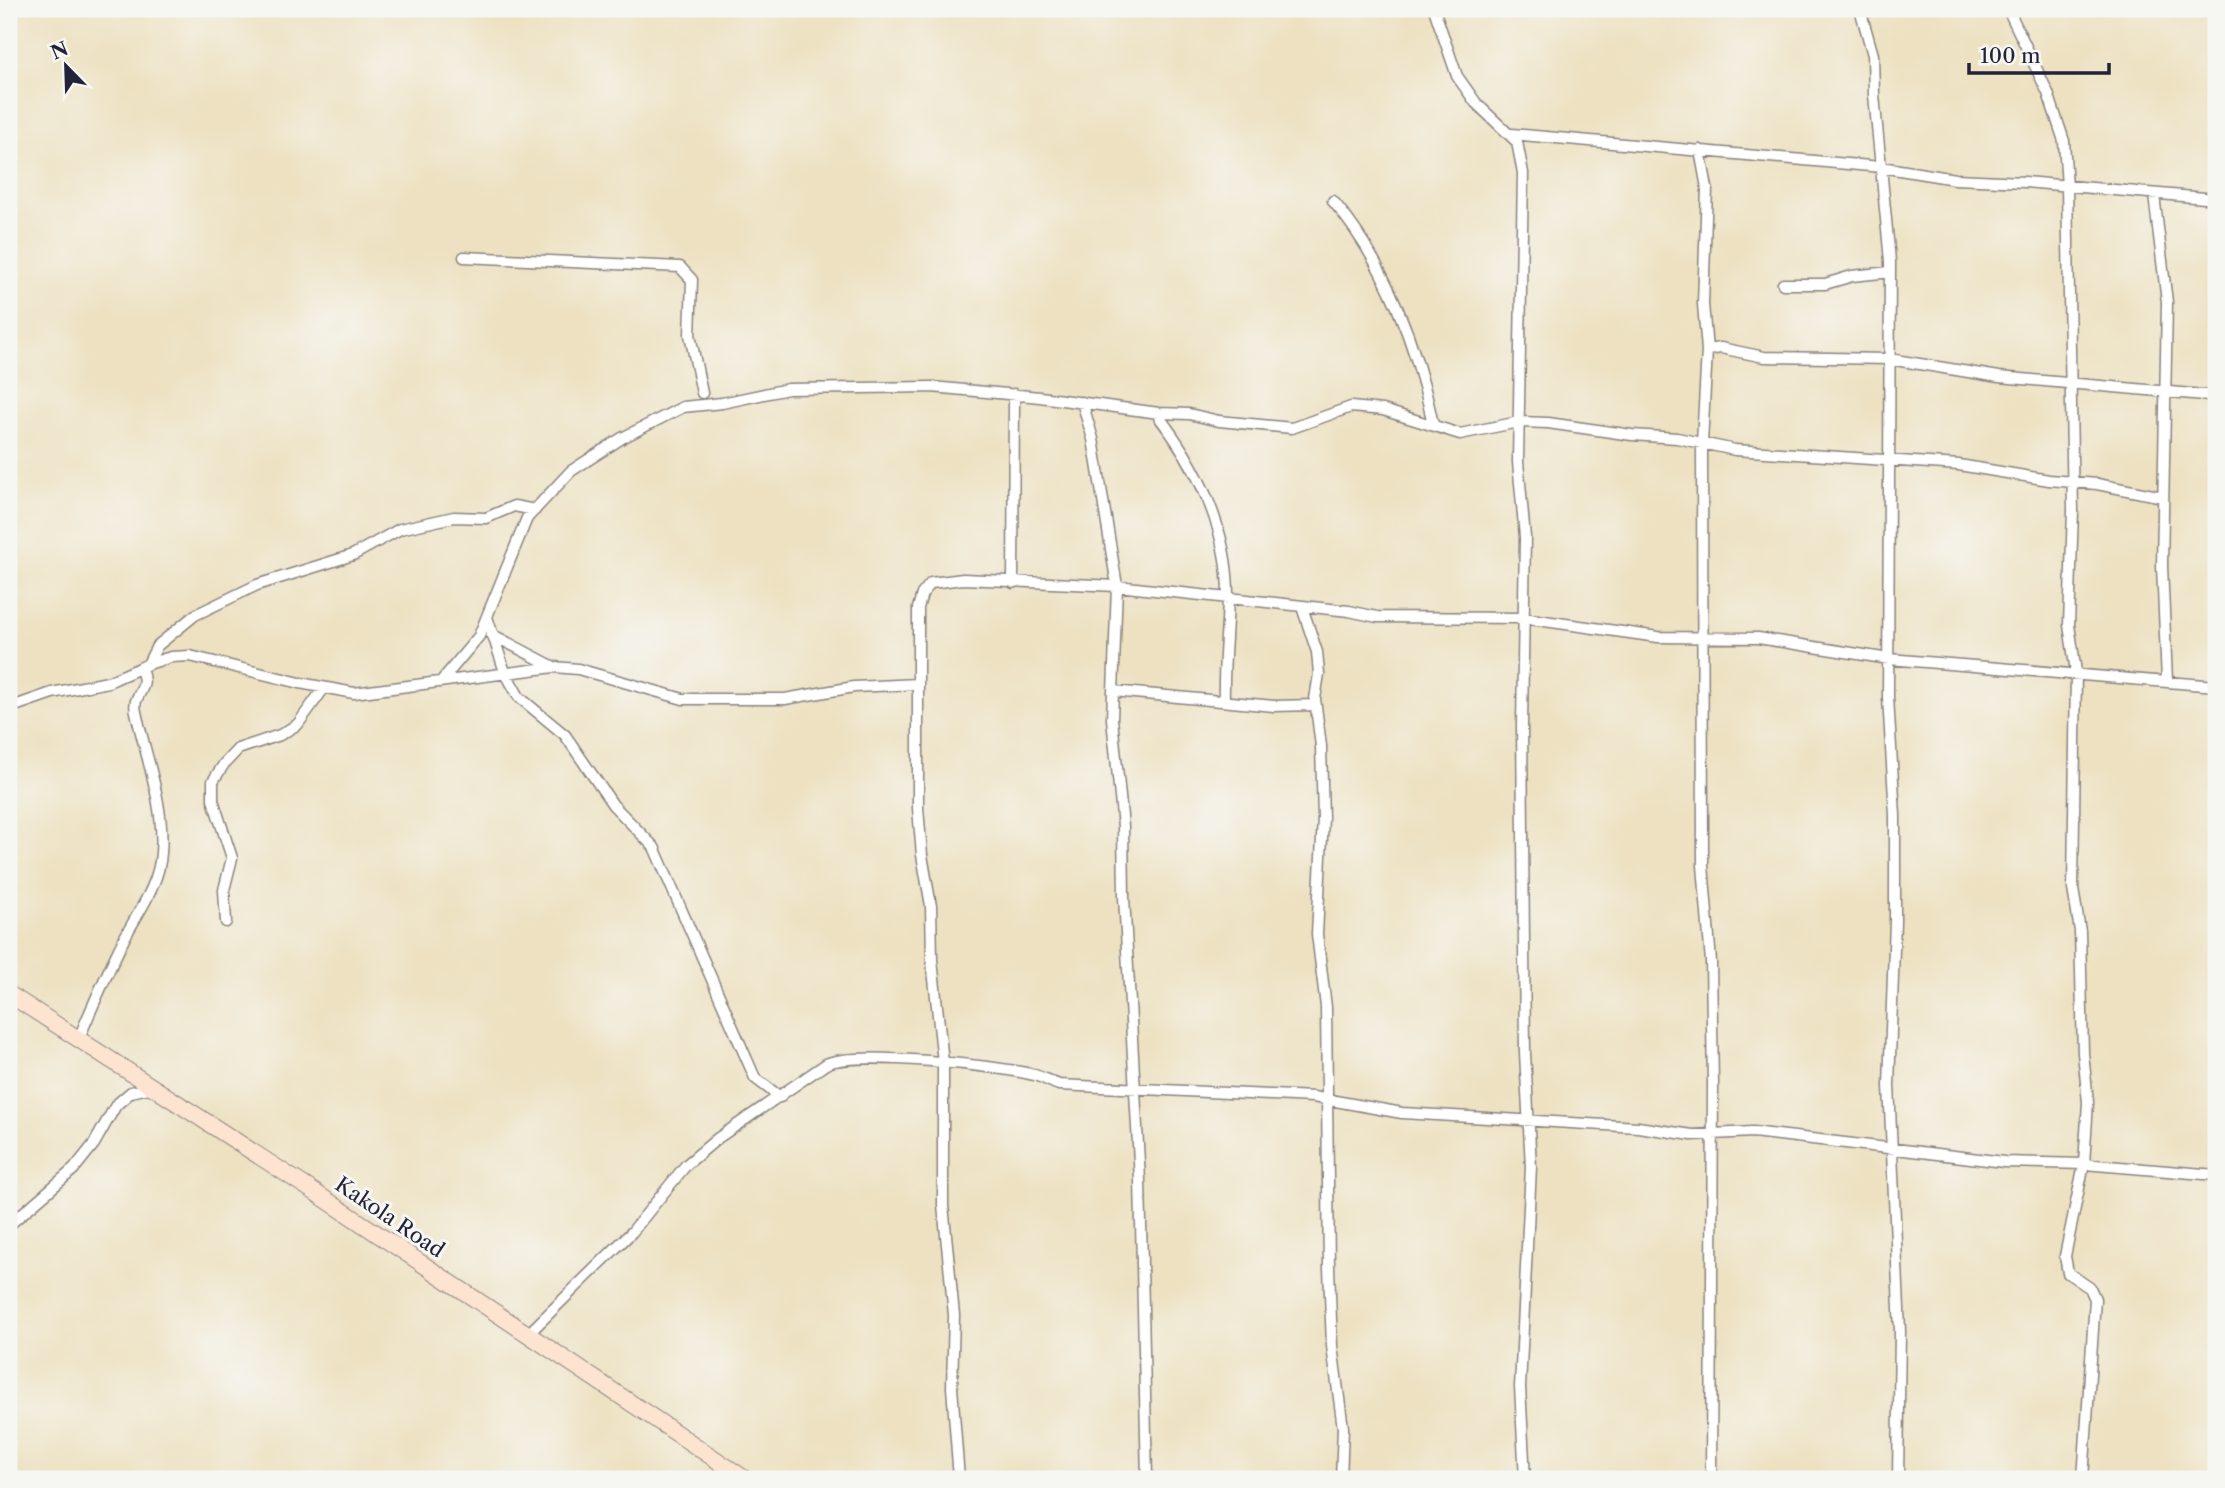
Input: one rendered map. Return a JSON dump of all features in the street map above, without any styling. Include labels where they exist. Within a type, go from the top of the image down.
[{"type":"main road","name":"Kakola Road","points":[[9,994],[745,1479]]},
{"type":"street","points":[[1434,9],[1452,64],[1464,88],[1493,122],[1512,134],[1520,147],[1523,173],[1519,493],[1525,537],[1523,618],[1528,1119],[1531,1167],[1520,1387],[1525,1479]]},
{"type":"street","points":[[1860,9],[1875,74],[1891,272],[1889,659],[1895,827],[1889,1085],[1901,1343],[1898,1479]]},
{"type":"street","points":[[2008,9],[2051,102],[2064,141],[2067,187],[2073,481],[2069,625],[2076,672],[2073,889],[2080,931],[2083,1052],[2087,1091],[2084,1164],[2065,1256],[2068,1273],[2090,1288],[2094,1296],[2084,1479]]},
{"type":"street","points":[[1512,134],[1881,167],[1955,179],[2216,199]]},
{"type":"street","points":[[1700,150],[1707,188],[1703,304],[1707,350],[1702,443],[1703,864],[1711,962],[1714,1136],[1711,1479]]},
{"type":"street","points":[[2154,195],[2166,302],[2162,566],[2167,681]]},
{"type":"street","points":[[1333,201],[1356,229],[1407,333],[1420,367],[1433,424]]},
{"type":"street","points":[[464,257],[680,267],[692,280],[690,335],[702,393]]},
{"type":"street","points":[[1783,284],[1825,284],[1852,275],[1891,272]]},
{"type":"street","points":[[1707,350],[1724,349],[1764,357],[1889,359],[1999,377],[2216,397]]},
{"type":"street","points":[[443,680],[471,648],[487,617],[521,530],[535,510],[571,471],[622,438],[683,407],[722,403],[788,389],[932,387],[1014,394],[1292,428],[1351,407],[1382,410],[1465,434],[1519,422],[1548,423],[1702,443],[1735,450],[1796,452],[1822,458],[1889,458],[2073,481],[2164,497]]},
{"type":"street","points":[[1013,583],[1014,394]]},
{"type":"street","points":[[1082,402],[1093,439],[1116,586],[1113,691],[1115,760],[1125,855],[1133,1087],[1140,1180],[1147,1479]]},
{"type":"street","points":[[1156,413],[1182,446],[1200,479],[1214,518],[1228,598],[1224,635],[1224,701]]},
{"type":"street","points":[[79,1038],[124,939],[141,911],[162,854],[160,813],[135,708],[145,687],[144,666],[157,646],[183,623],[257,585],[342,559],[407,526],[434,524],[454,517],[486,518],[514,506],[535,510]]},
{"type":"street","points":[[958,1479],[952,1387],[955,1325],[943,1205],[943,1062],[931,951],[931,906],[922,855],[918,808],[918,608],[925,589],[931,583],[948,580],[1116,586],[1377,617],[1523,618],[1658,637],[1758,638],[1889,659],[2076,672],[2216,686]]},
{"type":"street","points":[[1302,607],[1319,663],[1315,705],[1323,806],[1317,934],[1326,1007],[1329,1268],[1332,1346],[1343,1428],[1341,1479]]},
{"type":"street","points":[[487,617],[505,672],[519,697],[565,735],[613,805],[654,847],[755,1078],[780,1097]]},
{"type":"street","points":[[491,634],[554,667]]},
{"type":"street","points":[[9,708],[52,693],[108,682],[171,657],[190,656],[354,693],[554,667],[578,669],[683,699],[785,699],[854,687],[918,684]]},
{"type":"street","points":[[226,922],[223,890],[232,858],[213,800],[214,781],[223,764],[238,750],[280,735],[298,724],[324,688]]},
{"type":"street","points":[[1113,691],[1274,706],[1315,705]]},
{"type":"street","points":[[528,1334],[632,1231],[686,1165],[718,1138],[831,1061],[878,1058],[943,1062],[1025,1073],[1059,1085],[1268,1093],[1402,1113],[1528,1119],[1714,1136],[1753,1132],[2004,1162],[2084,1164],[2216,1175]]},
{"type":"street","points":[[9,1226],[75,1169],[94,1144],[116,1105],[131,1092],[153,1087]]}]
